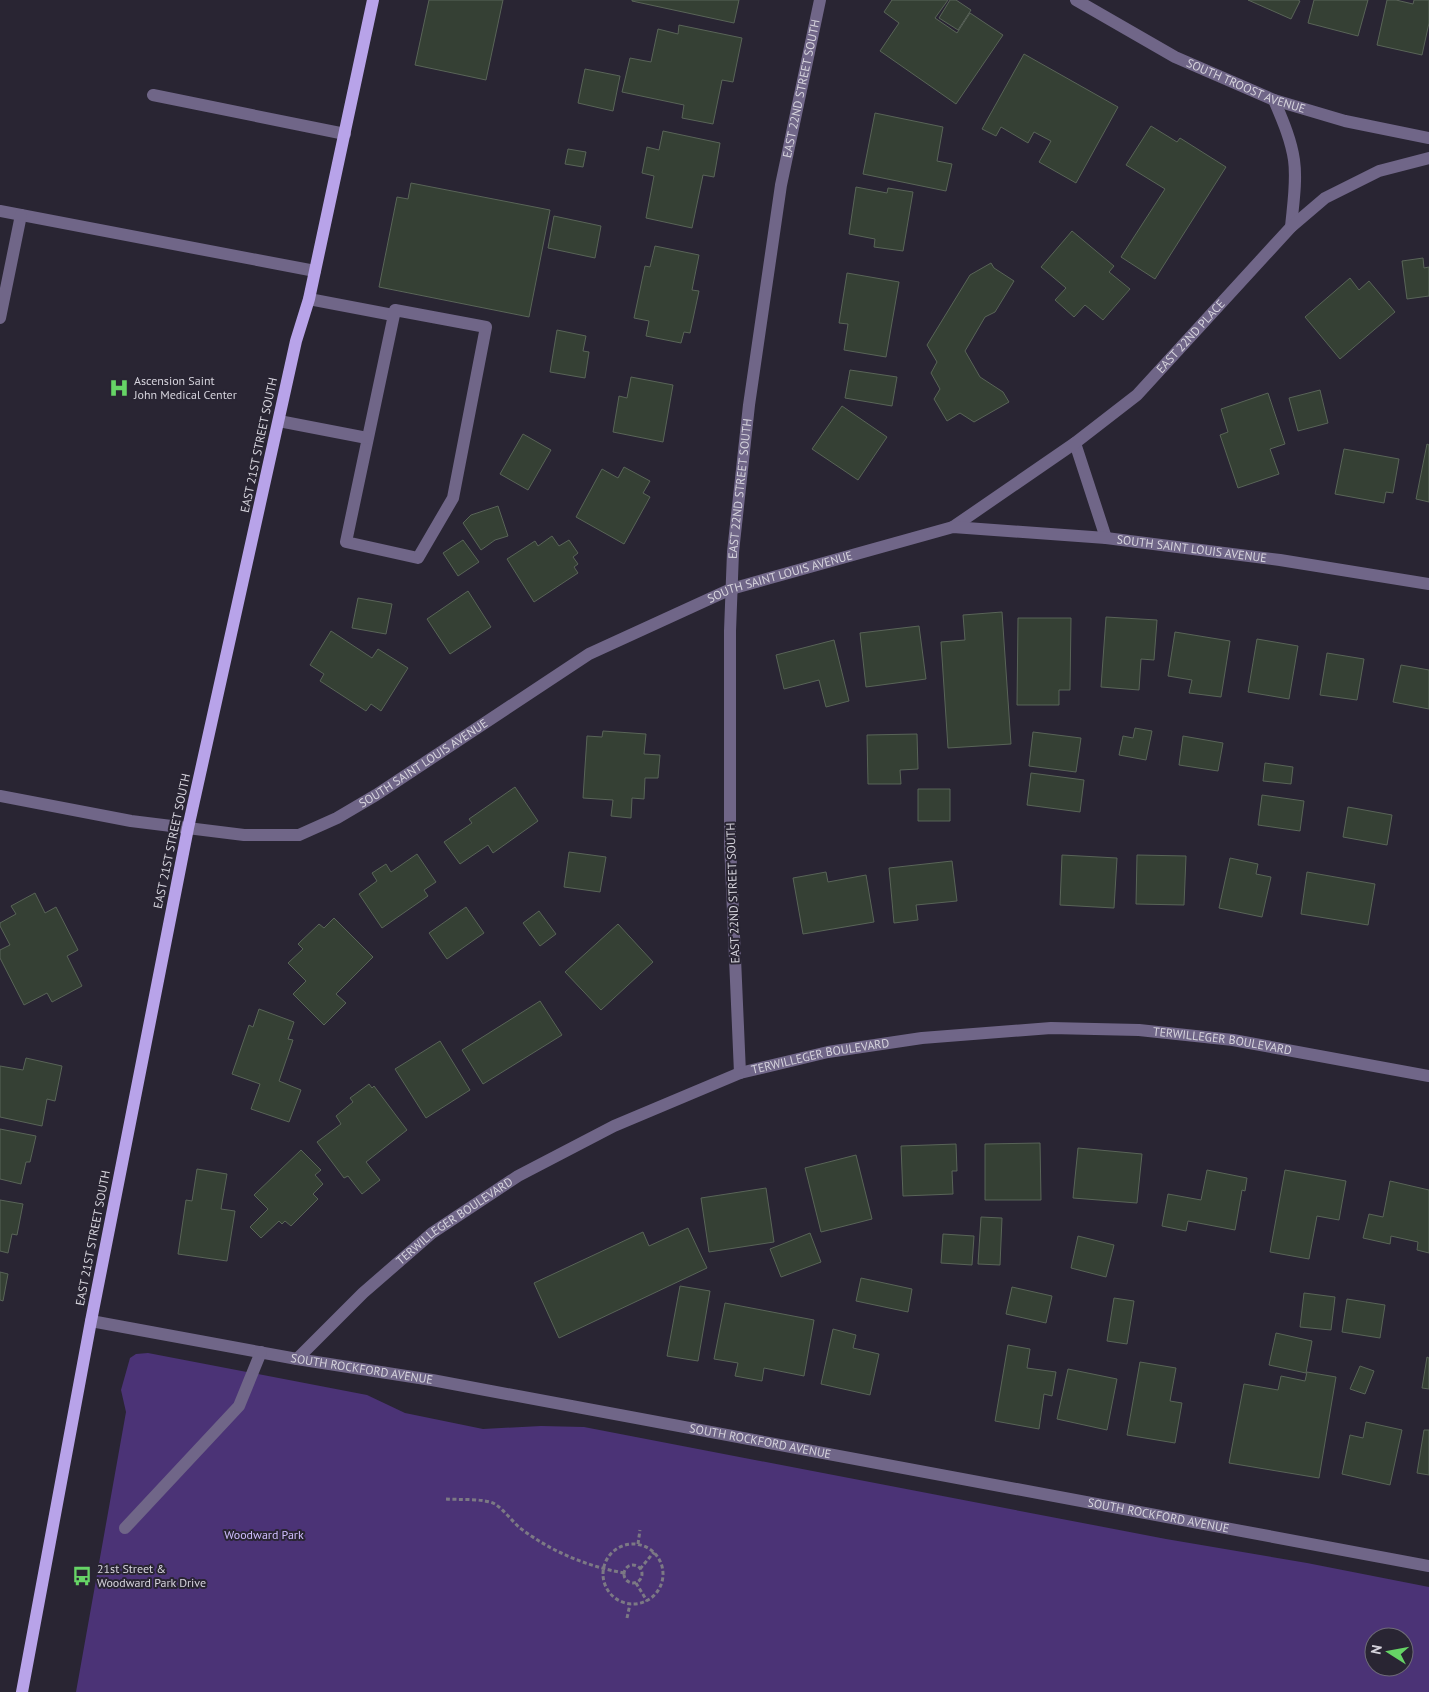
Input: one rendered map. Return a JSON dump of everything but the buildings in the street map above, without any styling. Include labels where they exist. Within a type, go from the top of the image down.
[{"type":"main road","name":"EAST 21ST STREET SOUTH","points":[[22,1692],[91,1321],[188,828],[296,341],[309,299],[373,0]]},
{"type":"street","name":"EAST 22ND STREET SOUTH","points":[[740,1073],[730,842],[731,589],[733,552],[749,405],[780,194],[820,0]]},
{"type":"street","name":"SOUTH TROOST AVENUE","points":[[1076,0],[1175,57],[1274,100],[1345,121],[1429,138]]},
{"type":"street","points":[[153,96],[344,134]]},
{"type":"street","points":[[1274,100],[1287,133],[1294,160],[1291,227]]},
{"type":"street","name":"EAST 22ND PLACE","points":[[953,527],[1075,443],[1137,395],[1291,227],[1325,198],[1379,171],[1429,158]]},
{"type":"street","points":[[0,211],[315,271]]},
{"type":"street","points":[[0,318],[21,215]]},
{"type":"street","points":[[309,299],[393,315]]},
{"type":"street","points":[[394,310],[486,327],[452,498],[418,558],[346,542],[368,438],[394,310]]},
{"type":"street","points":[[279,421],[368,438]]},
{"type":"street","points":[[1075,443],[1106,538]]},
{"type":"street","name":"SOUTH SAINT LOUIS AVENUE","points":[[0,796],[132,821],[248,835],[299,835],[336,818],[376,795],[589,654],[731,589],[953,527],[1106,538],[1280,560],[1429,584]]},
{"type":"street","name":"TERWILLEGER BOULEVARD","points":[[297,1358],[363,1293],[432,1233],[518,1176],[614,1126],[740,1073],[828,1052],[912,1039],[1051,1028],[1139,1030],[1233,1040],[1429,1076]]},
{"type":"street","name":"SOUTH ROCKFORD AVENUE","points":[[91,1321],[261,1352],[432,1380],[1429,1566]]},
{"type":"street","points":[[125,1528],[239,1406],[261,1352]]},
{"type":"path","points":[[446,1499],[482,1501],[494,1504],[520,1528],[546,1545],[586,1564],[624,1573]]},
{"type":"path","points":[[638,1544],[640,1530]]},
{"type":"path","points":[[626,1544],[638,1544],[654,1552],[660,1560],[664,1576],[658,1591],[647,1600],[638,1604],[630,1604],[615,1599],[610,1594],[603,1580],[603,1569],[608,1557],[618,1547],[626,1544]]},
{"type":"path","points":[[640,1568],[654,1552]]},
{"type":"path","points":[[640,1568],[632,1565],[626,1568],[624,1573],[628,1582],[636,1583],[647,1600]]},
{"type":"path","points":[[636,1583],[642,1577],[640,1568]]},
{"type":"path","points":[[627,1618],[630,1604]]},
{"type":"green space","name":"Woodward Park","points":[[148,1353],[367,1395],[405,1413],[483,1429],[541,1426],[584,1427],[1166,1539],[1307,1563],[1429,1587],[1429,1692],[76,1692],[126,1412],[121,1390],[130,1358],[136,1354]]},
{"type":"place","name":"Ascension Saint John Medical Center","points":[[119,388]]},
{"type":"place","name":"21st Street & Woodward Park Drive","points":[[82,1576]]}]
